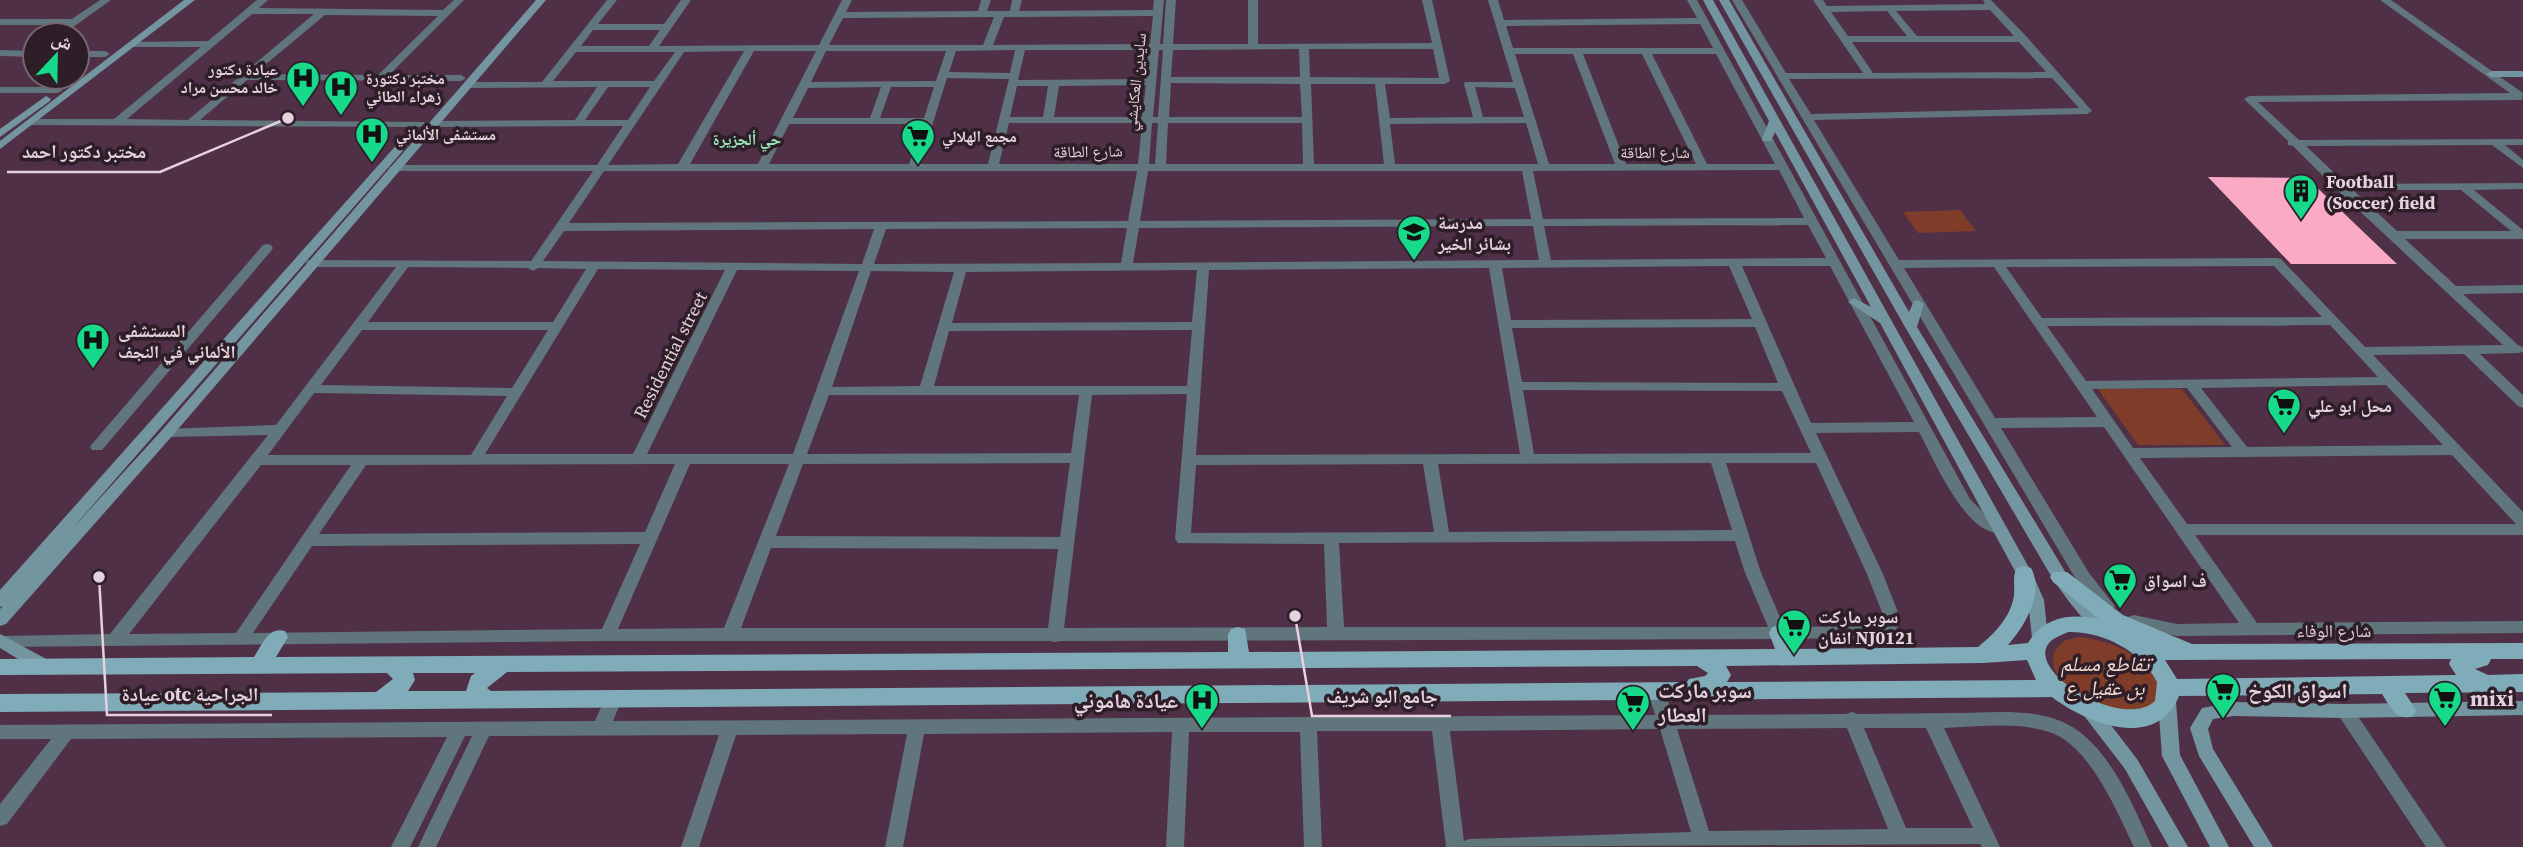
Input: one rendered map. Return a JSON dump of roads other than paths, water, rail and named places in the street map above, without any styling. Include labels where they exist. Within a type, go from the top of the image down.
[{"type":"main road","points":[[1983,655],[2014,626],[2023,610],[2026,592],[2024,573]]},
{"type":"main road","points":[[2060,577],[2124,628],[2210,654]]},
{"type":"main road","points":[[0,667],[394,667],[1983,655],[2038,644],[2050,629],[2065,624],[2106,629],[2146,652],[2165,676],[2168,694],[2160,711],[2147,718],[2131,720],[2091,712],[2055,688],[2044,676],[2038,644]]},
{"type":"main road","points":[[1779,634],[1788,657]]},
{"type":"main road","points":[[1238,635],[1239,659]]},
{"type":"main road","points":[[259,667],[278,638]]},
{"type":"main road","name":"شارع الوفاء","points":[[2146,652],[2210,654],[2523,651]]},
{"type":"main road","points":[[1624,692],[1642,686],[1710,685],[1718,680],[1720,675],[1714,664],[1694,656]]},
{"type":"main road","points":[[2491,683],[2469,677],[2459,664],[2467,660],[2523,659]]},
{"type":"main road","points":[[488,700],[476,692],[478,682],[500,666]]},
{"type":"main road","points":[[378,701],[393,694],[404,680],[402,672],[394,667]]},
{"type":"main road","points":[[2168,694],[2523,683]]},
{"type":"main road","points":[[2388,686],[2405,710]]},
{"type":"main road","points":[[0,704],[2055,688]]},
{"type":"street","points":[[76,21],[106,0]]},
{"type":"street","points":[[91,66],[176,0]]},
{"type":"street","points":[[91,73],[100,70],[190,0]]},
{"type":"street","points":[[116,123],[263,0]]},
{"type":"street","points":[[381,77],[459,0]]},
{"type":"street","points":[[0,601],[524,12],[541,0]]},
{"type":"street","points":[[545,85],[612,0]]},
{"type":"street","points":[[652,49],[686,0]]},
{"type":"street","points":[[762,168],[847,0]]},
{"type":"street","points":[[982,14],[986,0]]},
{"type":"street","points":[[1014,14],[1017,0]]},
{"type":"street","name":"سايدين العكايشي","points":[[1126,267],[1143,166],[1159,0]]},
{"type":"street","name":"سايدين العكايشي","points":[[1160,166],[1171,0]]},
{"type":"street","points":[[1253,0],[1253,47]]},
{"type":"street","points":[[1165,80],[1444,81],[1427,0]]},
{"type":"street","points":[[1493,0],[1545,168]]},
{"type":"street","points":[[1692,0],[1921,427],[1968,507],[1999,528]]},
{"type":"street","points":[[1708,0],[2024,573],[2036,600],[2038,644]]},
{"type":"street","points":[[1724,0],[1911,327],[2060,577],[2084,608],[2106,629]]},
{"type":"street","points":[[1737,0],[2090,587],[2108,606],[2134,621],[2163,629],[2523,627]]},
{"type":"street","points":[[2385,0],[2522,97]]},
{"type":"street","points":[[1821,4],[1870,75]]},
{"type":"street","points":[[1806,117],[2087,111],[2024,39],[1989,4],[1889,8],[1821,4]]},
{"type":"street","points":[[1889,8],[1914,40]]},
{"type":"street","points":[[250,11],[446,13]]},
{"type":"street","points":[[190,123],[320,13]]},
{"type":"street","points":[[841,15],[1158,13]]},
{"type":"street","points":[[988,47],[1000,14]]},
{"type":"street","points":[[1500,23],[1703,21]]},
{"type":"street","points":[[0,22],[21,22]]},
{"type":"street","points":[[590,27],[668,27]]},
{"type":"street","points":[[1844,39],[2024,39]]},
{"type":"street","points":[[133,44],[211,44]]},
{"type":"street","points":[[573,49],[1437,46]]},
{"type":"street","points":[[913,168],[953,47]]},
{"type":"street","points":[[992,168],[1021,47]]},
{"type":"street","points":[[1304,47],[1309,168]]},
{"type":"street","points":[[533,267],[682,48]]},
{"type":"street","points":[[682,168],[751,48]]},
{"type":"street","points":[[1645,50],[1703,167]]},
{"type":"street","points":[[1509,51],[1720,51]]},
{"type":"street","points":[[1577,51],[1622,167]]},
{"type":"street","points":[[0,54],[21,53]]},
{"type":"street","points":[[91,54],[105,54]]},
{"type":"street","points":[[2491,74],[2523,74]]},
{"type":"street","points":[[1782,76],[2055,75]]},
{"type":"street","points":[[245,77],[381,77],[545,85],[658,85]]},
{"type":"street","points":[[804,85],[940,80],[1150,82]]},
{"type":"street","points":[[1380,81],[1390,168]]},
{"type":"street","points":[[1048,120],[1054,83]]},
{"type":"street","points":[[874,120],[887,84]]},
{"type":"street","points":[[1479,120],[1469,84],[1520,85]]},
{"type":"street","points":[[578,123],[604,85]]},
{"type":"street","points":[[0,90],[21,90]]},
{"type":"street","points":[[1777,90],[1797,100]]},
{"type":"street","points":[[0,134],[57,91]]},
{"type":"street","points":[[0,146],[32,122],[64,91]]},
{"type":"street","points":[[2519,349],[2392,236],[2249,99],[2522,97]]},
{"type":"street","points":[[1004,120],[1307,120]]},
{"type":"street","points":[[1384,121],[1531,120]]},
{"type":"street","points":[[1767,139],[1774,120]]},
{"type":"street","points":[[785,121],[927,121]]},
{"type":"street","points":[[32,122],[633,123]]},
{"type":"street","points":[[0,620],[169,432],[394,168],[427,124]]},
{"type":"street","points":[[2494,142],[2523,165]]},
{"type":"street","points":[[2292,143],[2523,142]]},
{"type":"street","name":"شارع الطاقة","points":[[394,168],[1782,167]]},
{"type":"street","points":[[1527,168],[1535,222],[1546,264]]},
{"type":"street","points":[[2463,186],[2523,235]]},
{"type":"street","points":[[2340,187],[2523,186]]},
{"type":"street","points":[[561,227],[1811,221]]},
{"type":"street","points":[[730,635],[824,391],[881,225]]},
{"type":"street","points":[[2392,236],[2523,235]]},
{"type":"street","points":[[97,447],[267,248]]},
{"type":"street","points":[[313,263],[533,267],[961,268],[1833,262]]},
{"type":"street","points":[[1894,264],[2277,262],[2523,521]]},
{"type":"street","points":[[1,641],[607,635],[1779,634],[1871,632],[1889,628],[1893,620],[1734,263]]},
{"type":"street","points":[[1997,263],[2252,629]]},
{"type":"street","points":[[1495,265],[1528,459]]},
{"type":"street","points":[[116,639],[257,460],[404,266]]},
{"type":"street","points":[[1203,266],[1183,539],[1740,535]]},
{"type":"street","points":[[475,458],[593,267]]},
{"type":"street","name":"Residential street","points":[[638,458],[732,268]]},
{"type":"street","points":[[926,390],[961,268]]},
{"type":"street","points":[[2451,290],[2523,289]]},
{"type":"street","points":[[1854,302],[1886,322]]},
{"type":"street","points":[[1911,327],[1918,304]]},
{"type":"street","points":[[2038,322],[2334,321]]},
{"type":"street","points":[[1504,324],[1760,323]]},
{"type":"street","points":[[358,326],[556,326]]},
{"type":"street","points":[[944,327],[1200,326]]},
{"type":"street","points":[[2467,349],[2523,403]]},
{"type":"street","points":[[2363,351],[2519,349]]},
{"type":"street","points":[[2082,385],[2391,381]]},
{"type":"street","points":[[2191,384],[2243,452]]},
{"type":"street","points":[[1515,386],[1787,387]]},
{"type":"street","points":[[311,389],[514,392]]},
{"type":"street","points":[[1055,636],[1086,390]]},
{"type":"street","points":[[824,391],[1194,390]]},
{"type":"street","points":[[1990,423],[2109,422]]},
{"type":"street","points":[[1807,428],[1921,427]]},
{"type":"street","points":[[169,432],[280,430]]},
{"type":"street","points":[[2131,453],[2456,450]]},
{"type":"street","points":[[607,635],[685,458]]},
{"type":"street","points":[[257,460],[1078,458]]},
{"type":"street","points":[[1717,458],[1740,535],[1779,634]]},
{"type":"street","points":[[1189,460],[1821,458]]},
{"type":"street","points":[[241,638],[362,459]]},
{"type":"street","points":[[1430,460],[1442,537]]},
{"type":"street","points":[[2183,530],[2523,529]]},
{"type":"street","points":[[1331,537],[1336,635]]},
{"type":"street","points":[[306,540],[650,538]]},
{"type":"street","points":[[766,542],[1068,543]]},
{"type":"street","points":[[36,560],[52,561]]},
{"type":"street","points":[[1,641],[44,666]]},
{"type":"street","points":[[1657,692],[1702,839]]},
{"type":"street","points":[[2168,694],[2171,756],[2220,847]]},
{"type":"street","points":[[601,728],[613,699]]},
{"type":"street","points":[[2264,847],[2199,737],[2203,720],[2208,713],[2234,709],[2345,711],[2523,708]]},
{"type":"street","points":[[2345,711],[2437,847]]},
{"type":"street","points":[[2091,712],[2131,764],[2179,847]]},
{"type":"street","points":[[1852,719],[1901,838]]},
{"type":"street","points":[[1469,847],[1702,839],[1762,842],[1901,838],[1988,841],[1931,719]]},
{"type":"street","points":[[0,732],[2023,720],[2068,733],[2090,754],[2113,788],[2143,847]]},
{"type":"street","points":[[1307,723],[1313,847]]},
{"type":"street","points":[[1440,723],[1455,847]]},
{"type":"street","points":[[1175,847],[1181,724]]},
{"type":"street","points":[[894,847],[917,726]]},
{"type":"street","points":[[690,847],[730,727]]},
{"type":"street","points":[[427,847],[484,729]]},
{"type":"street","points":[[0,818],[66,731]]},
{"type":"street","points":[[400,847],[458,731]]},
{"type":"place","name":"عيادة دكتور خالد محسن مراد","points":[[303,108]]},
{"type":"place","name":"مختبر دكتورة زهراء الطائي","points":[[341,117]]},
{"type":"place","name":"مختبر دكتور احمد","points":[[288,118]]},
{"type":"place","name":"مستشفى الألماني","points":[[372,164]]},
{"type":"place","name":"مجمع الهلالي","points":[[918,166]]},
{"type":"place","name":"Football (Soccer) field","points":[[2301,221]]},
{"type":"place","name":"مدرسة بشائر الخير","points":[[1414,262]]},
{"type":"place","name":"المستشفى الألماني في النجف","points":[[93,370]]},
{"type":"place","name":"محل ابو علي","points":[[2284,435]]},
{"type":"place","name":"عيادة otc الجراحية","points":[[99,577]]},
{"type":"place","name":"ف اسواق","points":[[2120,610]]},
{"type":"place","name":"جامع البو شريف","points":[[1295,616]]},
{"type":"place","name":"سوبر ماركت انفان NJ0121","points":[[1794,656]]},
{"type":"place","name":"اسواق الكوخ","points":[[2223,720]]},
{"type":"place","name":"mixi","points":[[2445,728]]},
{"type":"place","name":"عيادة هاموني","points":[[1202,730]]},
{"type":"place","name":"سوبر ماركت العطار","points":[[1633,732]]},
{"type":"district","name":"حي ألجزيرة","points":[[747,139]]},
{"type":"park label","name":"تقاطع مسلم بن عقيل ع","points":[[2105,675]]}]
